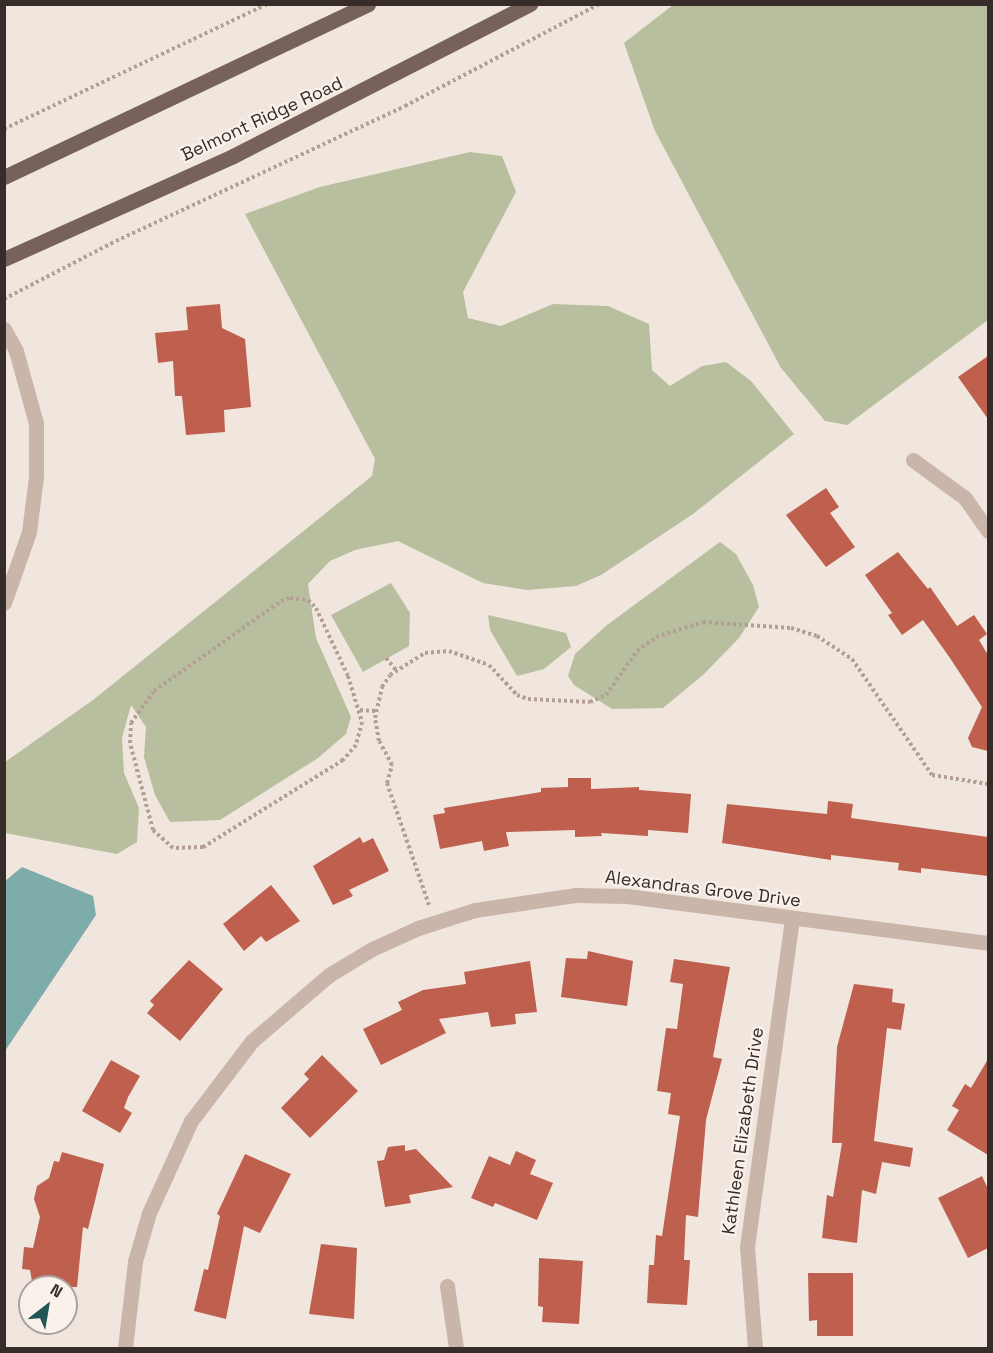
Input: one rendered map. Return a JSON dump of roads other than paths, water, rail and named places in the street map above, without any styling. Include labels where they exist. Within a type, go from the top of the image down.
[{"type":"main road","points":[[4,177],[368,4]]},
{"type":"main road","name":"Belmont Ridge Road","points":[[4,259],[297,124],[530,4]]},
{"type":"street","points":[[4,328],[29,392],[36,442],[29,532],[4,603]]},
{"type":"street","points":[[913,460],[965,498],[988,531]]},
{"type":"street","name":"Alexandras Grove Drive","points":[[125,1348],[135,1262],[148,1213],[167,1166],[219,1079],[252,1041],[329,975],[372,949],[435,922],[525,900],[575,895],[627,896],[988,943]]},
{"type":"street","name":"Kathleen Elizabeth Drive","points":[[754,1348],[747,1246],[792,919]]},
{"type":"street","points":[[447,1286],[456,1348]]},
{"type":"water","points":[[22,867],[93,896],[96,915],[5,1051],[5,881]]}]
